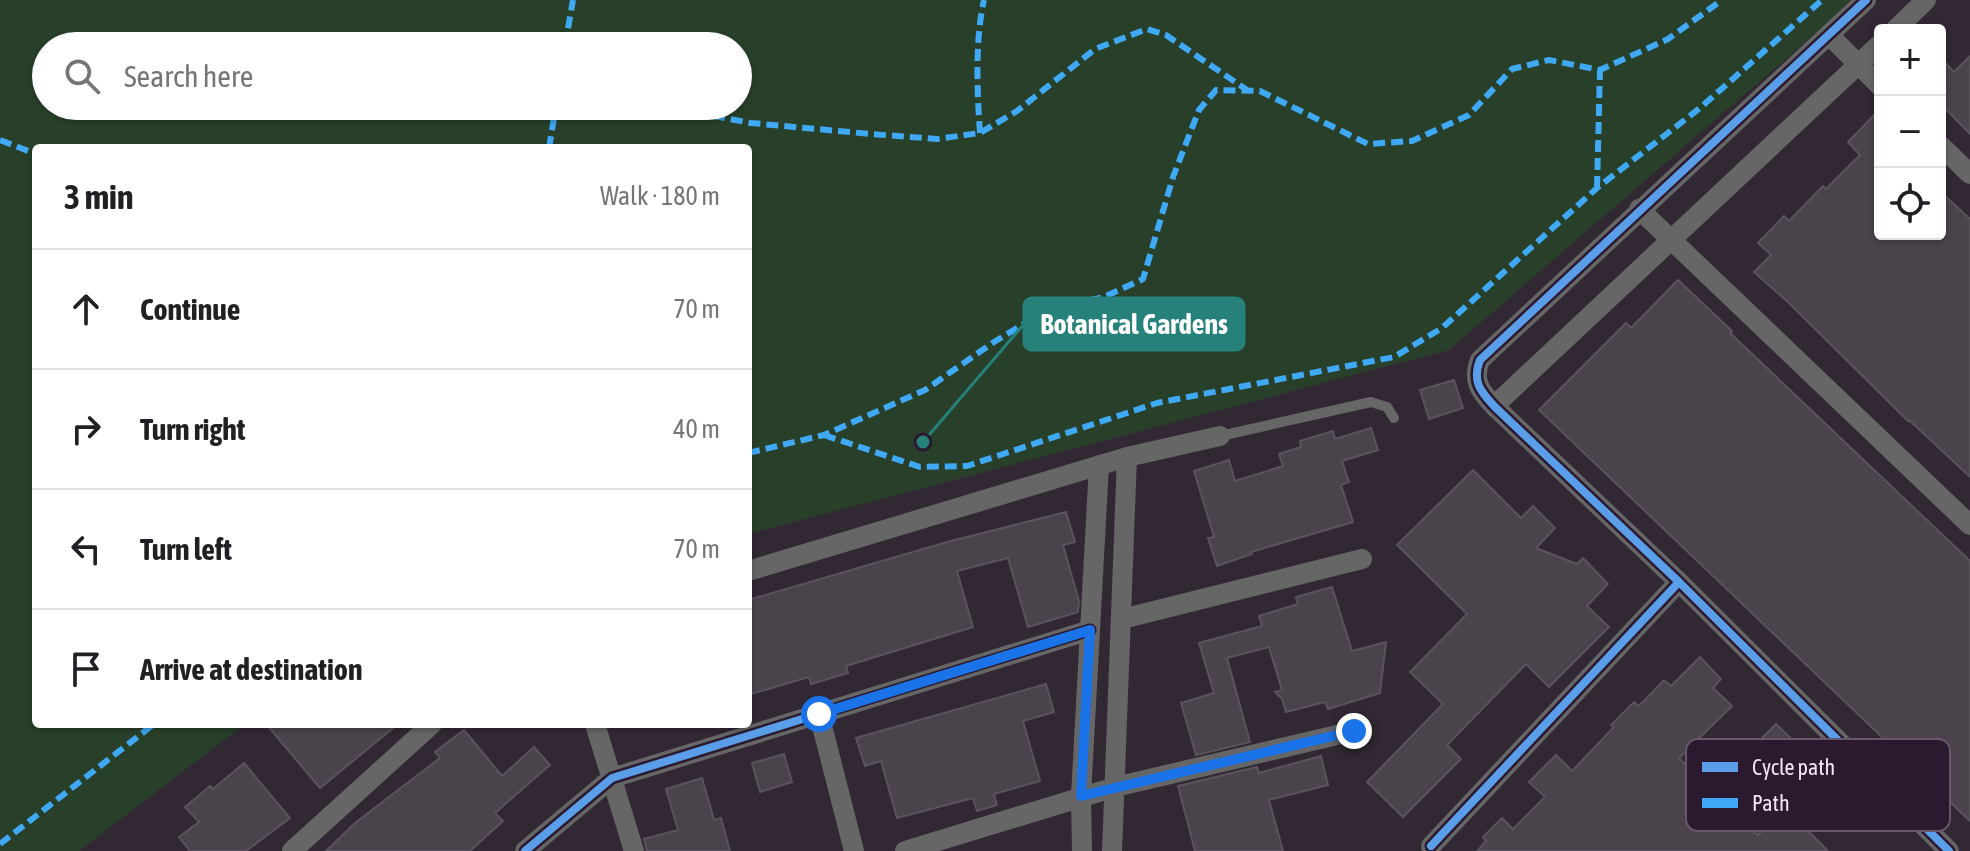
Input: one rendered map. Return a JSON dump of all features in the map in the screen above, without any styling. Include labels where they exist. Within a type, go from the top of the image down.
[{"type":"street","points":[[1837,739],[1679,582],[1494,406],[1478,389],[1476,371],[1480,360],[1866,0]]},
{"type":"street","points":[[1901,24],[1926,0]]},
{"type":"street","points":[[1829,35],[1874,80]]},
{"type":"street","points":[[1494,406],[1874,50]]},
{"type":"street","points":[[1946,151],[1970,174]]},
{"type":"street","points":[[1639,209],[1970,525]]},
{"type":"street","points":[[752,570],[1099,465],[1220,436]]},
{"type":"street","points":[[1112,851],[1127,457]]},
{"type":"street","points":[[1082,851],[1081,796],[1099,465]]},
{"type":"street","points":[[1122,619],[1362,559]]},
{"type":"street","points":[[1431,846],[1679,582]]},
{"type":"street","points":[[525,851],[612,778],[1090,630]]},
{"type":"street","points":[[819,714],[854,851]]},
{"type":"street","points":[[292,851],[428,728]]},
{"type":"street","points":[[596,728],[634,851]]},
{"type":"street","points":[[905,851],[1081,796],[1354,731]]},
{"type":"street","points":[[1929,831],[1949,851]]},
{"type":"lane","points":[[1220,436],[1371,402],[1387,407],[1394,418]]},
{"type":"green space","points":[[0,0],[1850,0],[1449,350],[752,533],[752,144],[32,144],[32,728],[240,728],[79,851],[0,851]]},
{"type":"building","points":[[1970,56],[1970,134],[1946,109],[1946,63],[1954,72]]},
{"type":"building","points":[[1874,115],[1874,240],[1946,240],[1946,197],[1970,219],[1970,477],[1754,272],[1771,255],[1758,243],[1784,216],[1789,221],[1823,186],[1826,189],[1860,155],[1848,142]]},
{"type":"building","points":[[1678,280],[1970,561],[1970,821],[1950,802],[1950,739],[1884,739],[1539,410],[1626,323],[1631,328]]},
{"type":"building","points":[[1454,380],[1463,408],[1429,419],[1420,390]]},
{"type":"building","points":[[1371,428],[1378,450],[1342,461],[1349,482],[1341,485],[1353,522],[1251,552],[1217,566],[1208,538],[1214,537],[1194,471],[1229,460],[1235,481],[1283,466],[1279,454],[1301,447],[1300,441],[1333,431],[1335,439]]},
{"type":"building","points":[[1473,470],[1521,518],[1533,506],[1555,528],[1536,548],[1577,564],[1583,558],[1608,584],[1587,606],[1609,627],[1549,687],[1526,664],[1447,745],[1461,759],[1403,817],[1367,782],[1443,704],[1410,672],[1467,614],[1397,545]]},
{"type":"building","points":[[1066,512],[1075,542],[1063,545],[1079,601],[1078,612],[1028,627],[1008,558],[957,571],[973,627],[846,666],[848,673],[811,684],[809,677],[752,694],[752,599],[947,542]]},
{"type":"building","points":[[1332,587],[1352,651],[1386,642],[1380,693],[1328,709],[1325,702],[1286,712],[1282,699],[1275,692],[1282,690],[1269,647],[1227,658],[1250,742],[1196,755],[1181,703],[1214,693],[1199,643],[1262,626],[1259,616],[1298,604],[1296,597]]},
{"type":"building","points":[[1700,657],[1721,679],[1713,688],[1732,706],[1698,739],[1686,739],[1686,751],[1679,758],[1686,765],[1686,831],[1754,831],[1758,835],[1762,831],[1808,831],[1828,851],[1477,851],[1486,841],[1483,837],[1502,818],[1513,829],[1545,797],[1529,782],[1556,755],[1572,771],[1634,702],[1639,706],[1664,680],[1671,686]]},
{"type":"building","points":[[1046,684],[1054,712],[1023,721],[1040,781],[994,794],[997,805],[977,811],[973,798],[897,818],[881,761],[865,766],[856,738]]},
{"type":"building","points":[[1776,724],[1791,739],[1761,739]]},
{"type":"building","points":[[269,728],[393,728],[320,788]]},
{"type":"building","points":[[464,730],[502,776],[534,747],[550,765],[495,813],[503,821],[470,851],[326,851],[355,823],[440,758],[435,752]]},
{"type":"building","points":[[784,754],[792,782],[760,792],[752,763]]},
{"type":"building","points":[[1321,756],[1328,785],[1269,800],[1283,851],[1195,851],[1178,786],[1257,767],[1259,773]]},
{"type":"building","points":[[244,763],[290,818],[246,851],[190,851],[179,837],[199,822],[185,807]]},
{"type":"building","points":[[702,778],[714,820],[721,818],[730,851],[647,851],[644,839],[678,830],[666,789]]},
{"type":"marked path","points":[[567,32],[573,0]]},
{"type":"marked path","points":[[980,133],[978,48],[984,0]]},
{"type":"marked path","points":[[752,452],[824,435],[925,390],[1047,310],[1104,297],[1143,279],[1173,177],[1199,110],[1216,90],[1260,91],[1368,144],[1412,141],[1469,115],[1512,69],[1549,60],[1600,70],[1668,39],[1722,0]]},
{"type":"marked path","points":[[824,435],[920,467],[967,466],[1157,403],[1394,357],[1442,328],[1597,188],[1700,108],[1822,0]]},
{"type":"marked path","points":[[735,120],[937,139],[980,133],[1017,111],[1095,49],[1147,29],[1166,35],[1247,90]]},
{"type":"marked path","points":[[1597,188],[1600,70]]},
{"type":"marked path","points":[[550,144],[554,120]]},
{"type":"marked path","points":[[0,140],[32,152]]},
{"type":"marked path","points":[[0,844],[149,728]]},
{"type":"cycle path","points":[[1679,582],[1489,401],[1477,380],[1480,360],[1866,0]]},
{"type":"cycle path","points":[[1431,846],[1679,582],[1837,739]]},
{"type":"cycle path","points":[[525,851],[612,778],[1090,630]]},
{"type":"cycle path","points":[[1929,831],[1949,851]]},
{"type":"place","name":"Botanical Gardens","points":[[923,442]]},
{"type":"route","points":[[819,714],[1090,630],[1081,796],[1354,731]]}]
